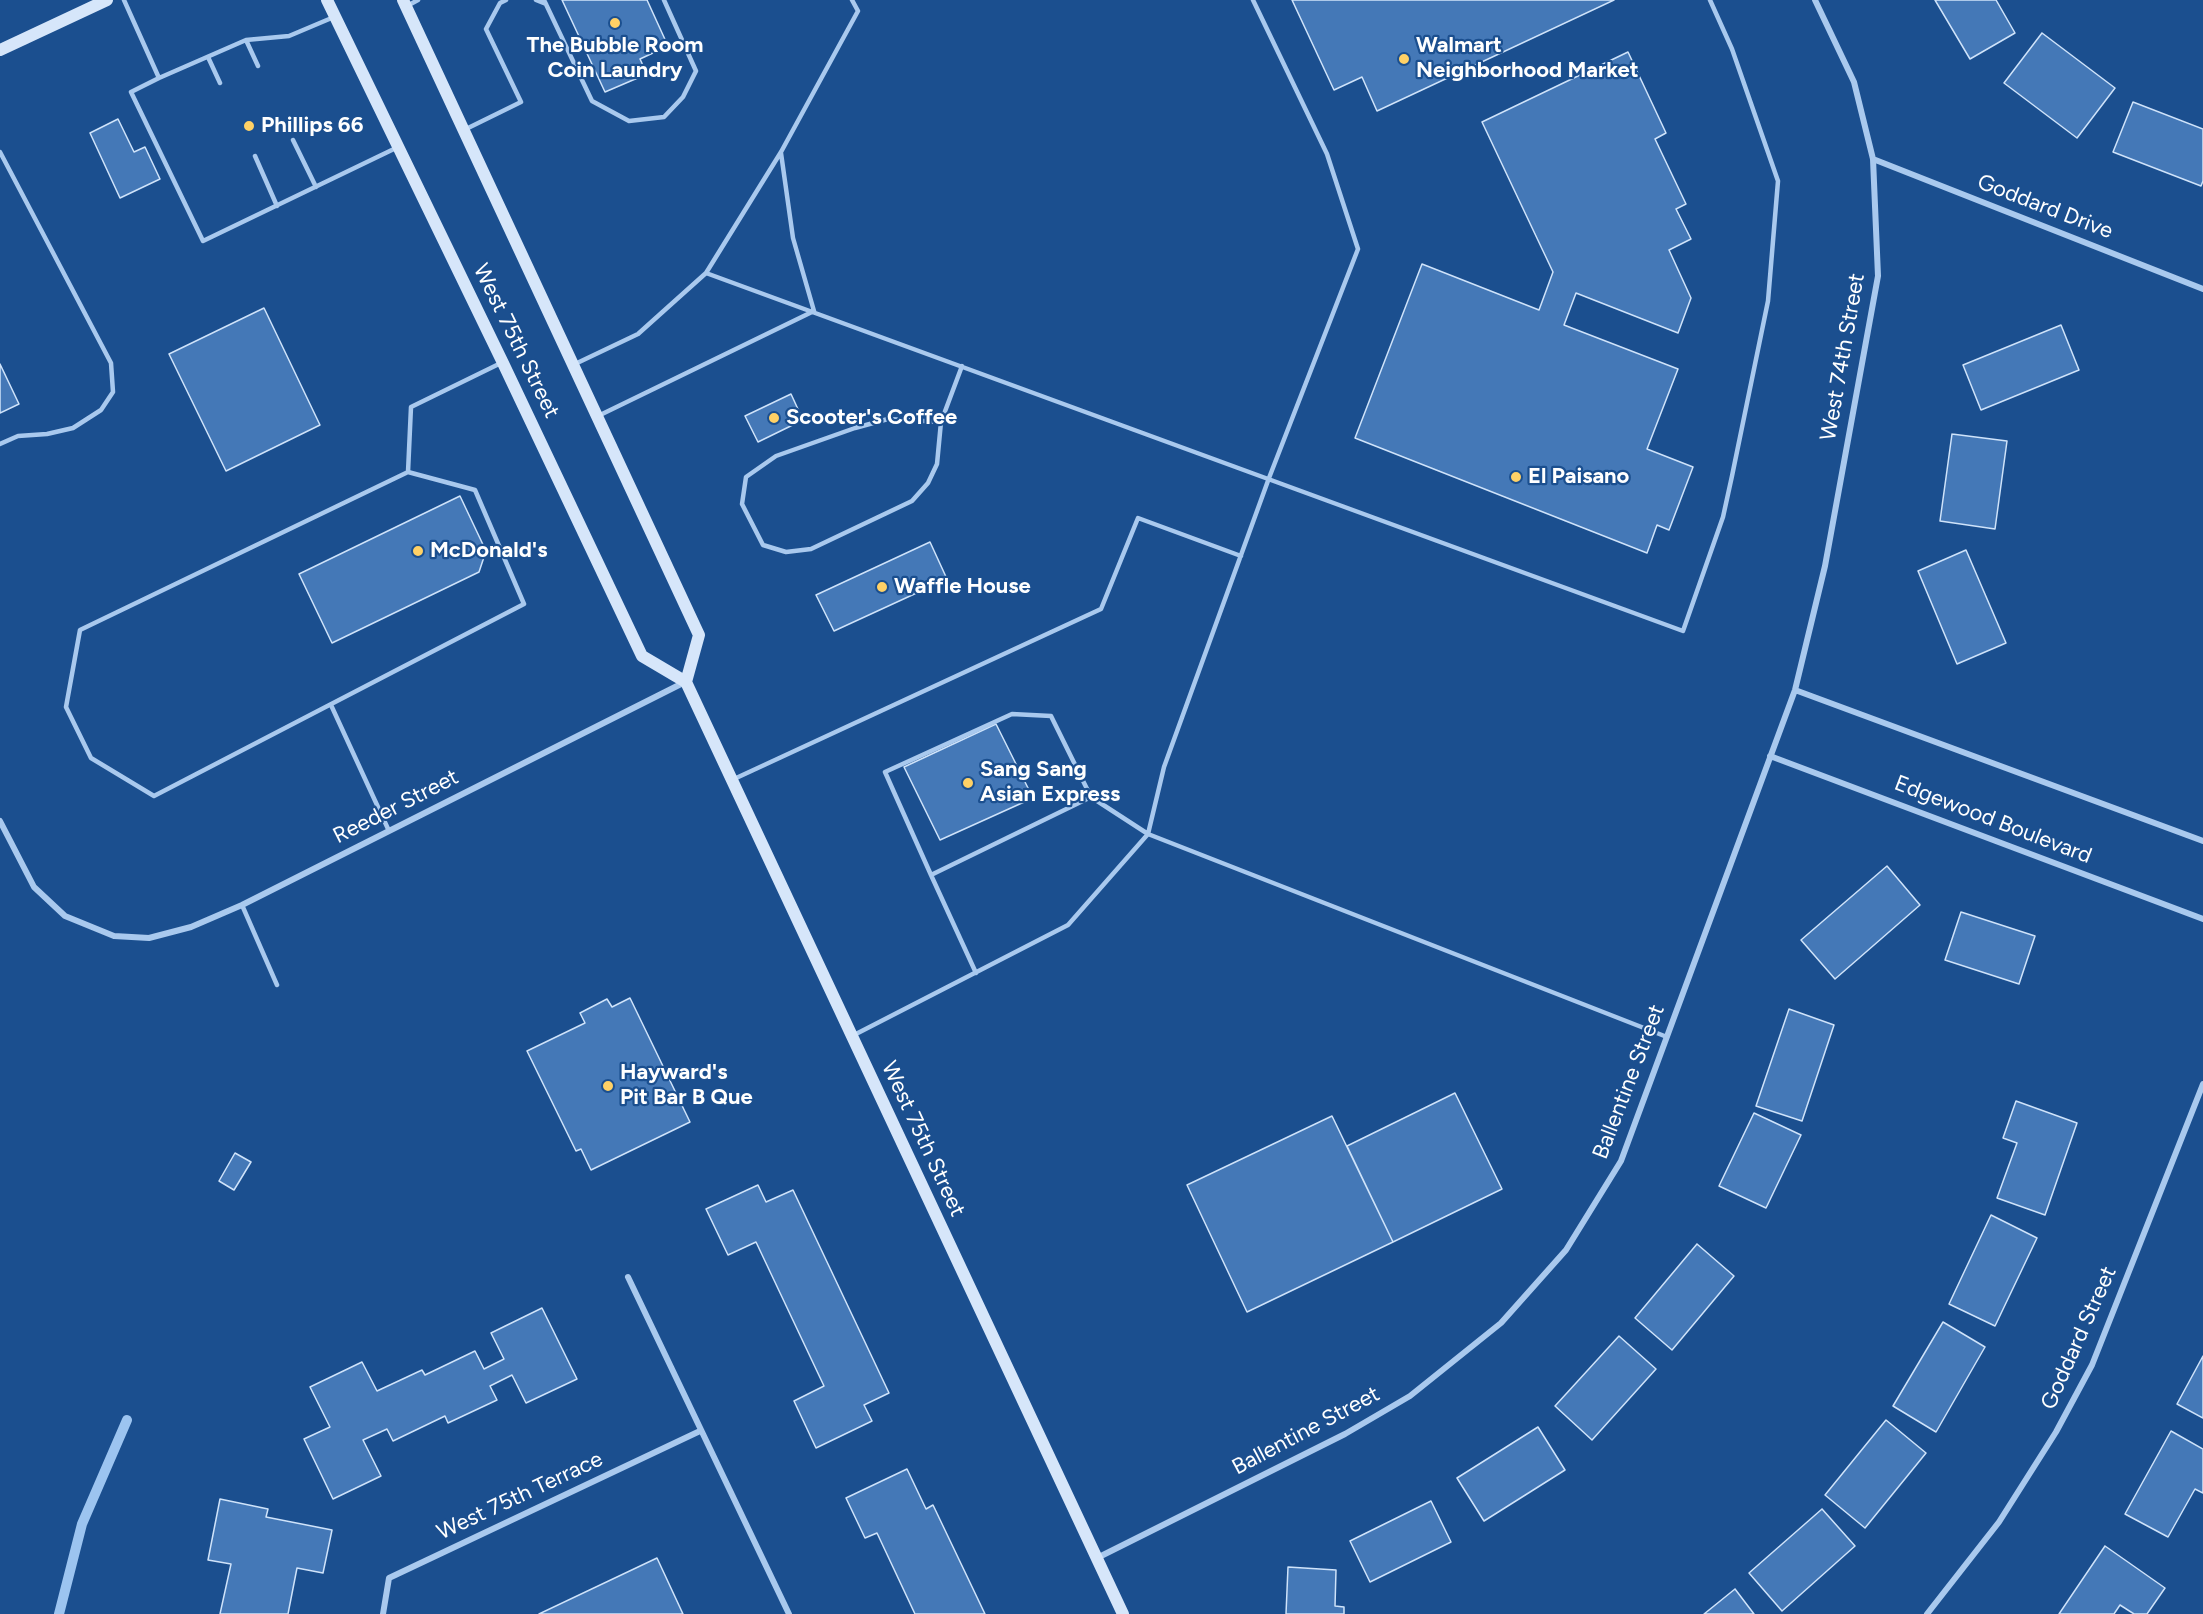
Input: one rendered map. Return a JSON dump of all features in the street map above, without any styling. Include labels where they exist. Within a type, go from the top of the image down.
[{"type":"main road","points":[[0,50],[106,0]]},
{"type":"main road","name":"West 75th Street","points":[[327,0],[642,656],[686,682],[1123,1614]]},
{"type":"main road","name":"West 75th Street","points":[[404,3],[699,635],[686,682]]},
{"type":"street","name":"West 74th Street","points":[[1795,690],[1824,567],[1878,276],[1873,159],[1854,82],[1815,0]]},
{"type":"street","name":"Goddard Drive","points":[[1873,159],[2203,289]]},
{"type":"street","name":"Reeder Street","points":[[0,821],[34,887],[65,916],[114,936],[149,938],[191,927],[242,905],[686,682]]},
{"type":"street","name":"Ballentine Street","points":[[1096,1558],[1345,1434],[1410,1396],[1501,1323],[1566,1250],[1621,1161],[1795,690]]},
{"type":"street","points":[[1795,690],[2203,841]]},
{"type":"street","name":"Edgewood Boulevard","points":[[1770,756],[2203,919]]},
{"type":"street","name":"Goddard Street","points":[[1927,1614],[1999,1522],[2056,1432],[2091,1365],[2203,1084]]},
{"type":"street","points":[[628,1277],[789,1614]]},
{"type":"street","name":"West 75th Terrace","points":[[383,1614],[389,1578],[700,1431]]},
{"type":"lane","points":[[124,0],[159,78]]},
{"type":"lane","points":[[404,3],[418,0]]},
{"type":"lane","points":[[463,130],[521,102],[486,29],[500,3],[506,0]]},
{"type":"lane","points":[[536,0],[545,2],[592,101],[629,121],[664,117],[683,97],[696,70],[664,0]]},
{"type":"lane","points":[[573,366],[638,334],[706,273],[781,152],[858,11],[852,0]]},
{"type":"lane","points":[[852,1036],[1068,926],[1148,834],[1164,767],[1269,478],[1358,249],[1327,154],[1253,0]]},
{"type":"lane","points":[[706,273],[1683,631],[1723,517],[1732,476],[1768,301],[1778,182],[1732,49],[1710,0]]},
{"type":"lane","points":[[334,16],[290,36],[246,40],[131,92],[203,241],[399,146]]},
{"type":"lane","points":[[246,40],[258,66]]},
{"type":"lane","points":[[208,57],[220,83]]},
{"type":"lane","points":[[293,140],[315,187]]},
{"type":"lane","points":[[0,152],[111,363],[113,392],[101,410],[73,428],[47,434],[18,436],[0,444]]},
{"type":"lane","points":[[781,152],[793,238],[814,311]]},
{"type":"lane","points":[[255,156],[277,206]]},
{"type":"lane","points":[[596,416],[814,311]]},
{"type":"lane","points":[[408,472],[411,407],[503,363]]},
{"type":"lane","points":[[941,422],[888,419],[855,428],[776,456],[746,477],[742,504],[763,545],[786,552],[811,549],[912,501],[928,483],[937,464],[941,422],[962,366]]},
{"type":"lane","points":[[408,472],[475,490],[524,604],[154,796],[91,758],[66,707],[80,630],[408,472]]},
{"type":"lane","points":[[731,780],[1101,609],[1138,518],[1240,556]]},
{"type":"lane","points":[[331,705],[389,831]]},
{"type":"lane","points":[[976,973],[885,772],[1012,714],[1051,716],[1091,798],[1148,834],[1667,1037]]},
{"type":"lane","points":[[931,875],[1091,798]]},
{"type":"lane","points":[[242,905],[278,985]]},
{"type":"building","name":"The Bubble Room Coin Laundry","points":[[562,0],[647,0],[668,46],[640,59],[647,74],[605,92]]},
{"type":"building","name":"Walmart Neighborhood Market","points":[[1292,0],[1614,0],[1377,111],[1362,77],[1334,90]]},
{"type":"building","points":[[1935,0],[1996,0],[2015,33],[1970,59]]},
{"type":"building","points":[[2042,33],[2115,88],[2077,138],[2004,83]]},
{"type":"building","points":[[1628,52],[1666,133],[1655,139],[1686,204],[1676,209],[1691,239],[1669,250],[1691,298],[1678,333],[1576,293],[1564,325],[1678,369],[1647,449],[1693,467],[1669,530],[1657,525],[1647,553],[1355,438],[1422,264],[1539,310],[1553,272],[1482,122]]},
{"type":"building","points":[[2133,102],[2203,129],[2203,181],[2201,186],[2113,152]]},
{"type":"building","points":[[118,119],[134,152],[145,147],[160,179],[120,198],[90,133]]},
{"type":"building","points":[[264,308],[320,425],[226,471],[169,354]]},
{"type":"building","points":[[2061,325],[2079,370],[1981,410],[1963,365]]},
{"type":"building","points":[[0,364],[19,404],[0,413]]},
{"type":"building","name":"Scooter's Coffee","points":[[791,394],[803,420],[758,442],[745,416]]},
{"type":"building","points":[[1952,434],[2007,441],[1995,529],[1940,521]]},
{"type":"building","points":[[460,496],[486,551],[479,572],[332,643],[299,574]]},
{"type":"building","name":"Waffle House","points":[[930,542],[947,579],[834,631],[816,595]]},
{"type":"building","points":[[1966,550],[2006,643],[1957,664],[1918,571]]},
{"type":"building","name":"Sang Sang Asian Express","points":[[996,724],[1033,798],[940,840],[904,767]]},
{"type":"building","points":[[1887,866],[1920,905],[1835,979],[1801,940]]},
{"type":"building","points":[[1961,912],[2035,936],[2019,984],[1945,960]]},
{"type":"building","name":"Hayward's Pit Bar B Que","points":[[630,998],[690,1122],[591,1170],[581,1149],[576,1151],[527,1051],[585,1023],[580,1013],[607,999],[612,1007]]},
{"type":"building","points":[[1789,1009],[1834,1025],[1802,1121],[1756,1106]]},
{"type":"building","points":[[1455,1093],[1502,1189],[1393,1242],[1347,1146]]},
{"type":"building","points":[[2016,1101],[2077,1123],[2045,1215],[1997,1198],[2017,1143],[2003,1138]]},
{"type":"building","points":[[1754,1113],[1801,1135],[1766,1208],[1719,1186]]},
{"type":"building","points":[[1332,1116],[1393,1242],[1247,1312],[1187,1185]]},
{"type":"building","points":[[235,1153],[251,1162],[234,1190],[219,1181]]},
{"type":"building","points":[[758,1185],[766,1202],[793,1190],[889,1393],[864,1405],[872,1421],[816,1448],[794,1401],[824,1386],[756,1242],[728,1255],[706,1209]]},
{"type":"building","points":[[1991,1215],[2037,1238],[1995,1326],[1949,1304]]},
{"type":"building","points":[[1697,1244],[1734,1276],[1672,1350],[1635,1318]]},
{"type":"building","points":[[542,1308],[577,1379],[526,1403],[512,1375],[490,1386],[497,1400],[448,1423],[445,1416],[393,1441],[387,1429],[363,1440],[381,1476],[333,1499],[304,1439],[330,1427],[310,1387],[362,1362],[377,1391],[422,1370],[425,1375],[475,1351],[484,1369],[504,1359],[491,1333]]},
{"type":"building","points":[[1943,1322],[1985,1347],[1936,1432],[1893,1406]]},
{"type":"building","points":[[1619,1336],[1656,1369],[1592,1440],[1555,1406]]},
{"type":"building","points":[[2203,1356],[2203,1418],[2177,1404]]},
{"type":"building","points":[[1886,1420],[1926,1453],[1865,1528],[1825,1495]]},
{"type":"building","points":[[1538,1427],[1565,1470],[1484,1521],[1457,1478]]},
{"type":"building","points":[[2171,1431],[2203,1449],[2203,1493],[2195,1489],[2168,1537],[2125,1514]]},
{"type":"building","points":[[907,1469],[926,1509],[933,1505],[985,1614],[915,1614],[877,1533],[865,1538],[846,1498]]},
{"type":"building","points":[[220,1499],[268,1509],[266,1517],[332,1530],[323,1573],[297,1568],[288,1614],[220,1614],[231,1564],[208,1560]]},
{"type":"building","points":[[1431,1501],[1451,1542],[1370,1582],[1350,1541]]},
{"type":"building","points":[[1822,1509],[1855,1546],[1782,1611],[1749,1573]]},
{"type":"building","points":[[2105,1546],[2165,1588],[2147,1614],[2134,1614],[2120,1605],[2114,1614],[2059,1614]]},
{"type":"building","points":[[657,1558],[683,1614],[539,1614]]},
{"type":"building","points":[[1288,1567],[1336,1570],[1335,1606],[1344,1607],[1344,1614],[1286,1614]]},
{"type":"building","points":[[1735,1589],[1754,1614],[1704,1614]]},
{"type":"waterway","points":[[59,1614],[82,1524],[127,1420]]},
{"type":"place","name":"The Bubble Room Coin Laundry","points":[[615,23]]},
{"type":"place","name":"Walmart Neighborhood Market","points":[[1404,59]]},
{"type":"place","name":"Phillips 66","points":[[249,126]]},
{"type":"place","name":"Scooter's Coffee","points":[[774,418]]},
{"type":"place","name":"El Paisano","points":[[1516,477]]},
{"type":"place","name":"McDonald's","points":[[418,551]]},
{"type":"place","name":"Waffle House","points":[[882,587]]},
{"type":"place","name":"Sang Sang Asian Express","points":[[968,783]]},
{"type":"place","name":"Hayward's Pit Bar B Que","points":[[608,1086]]}]
